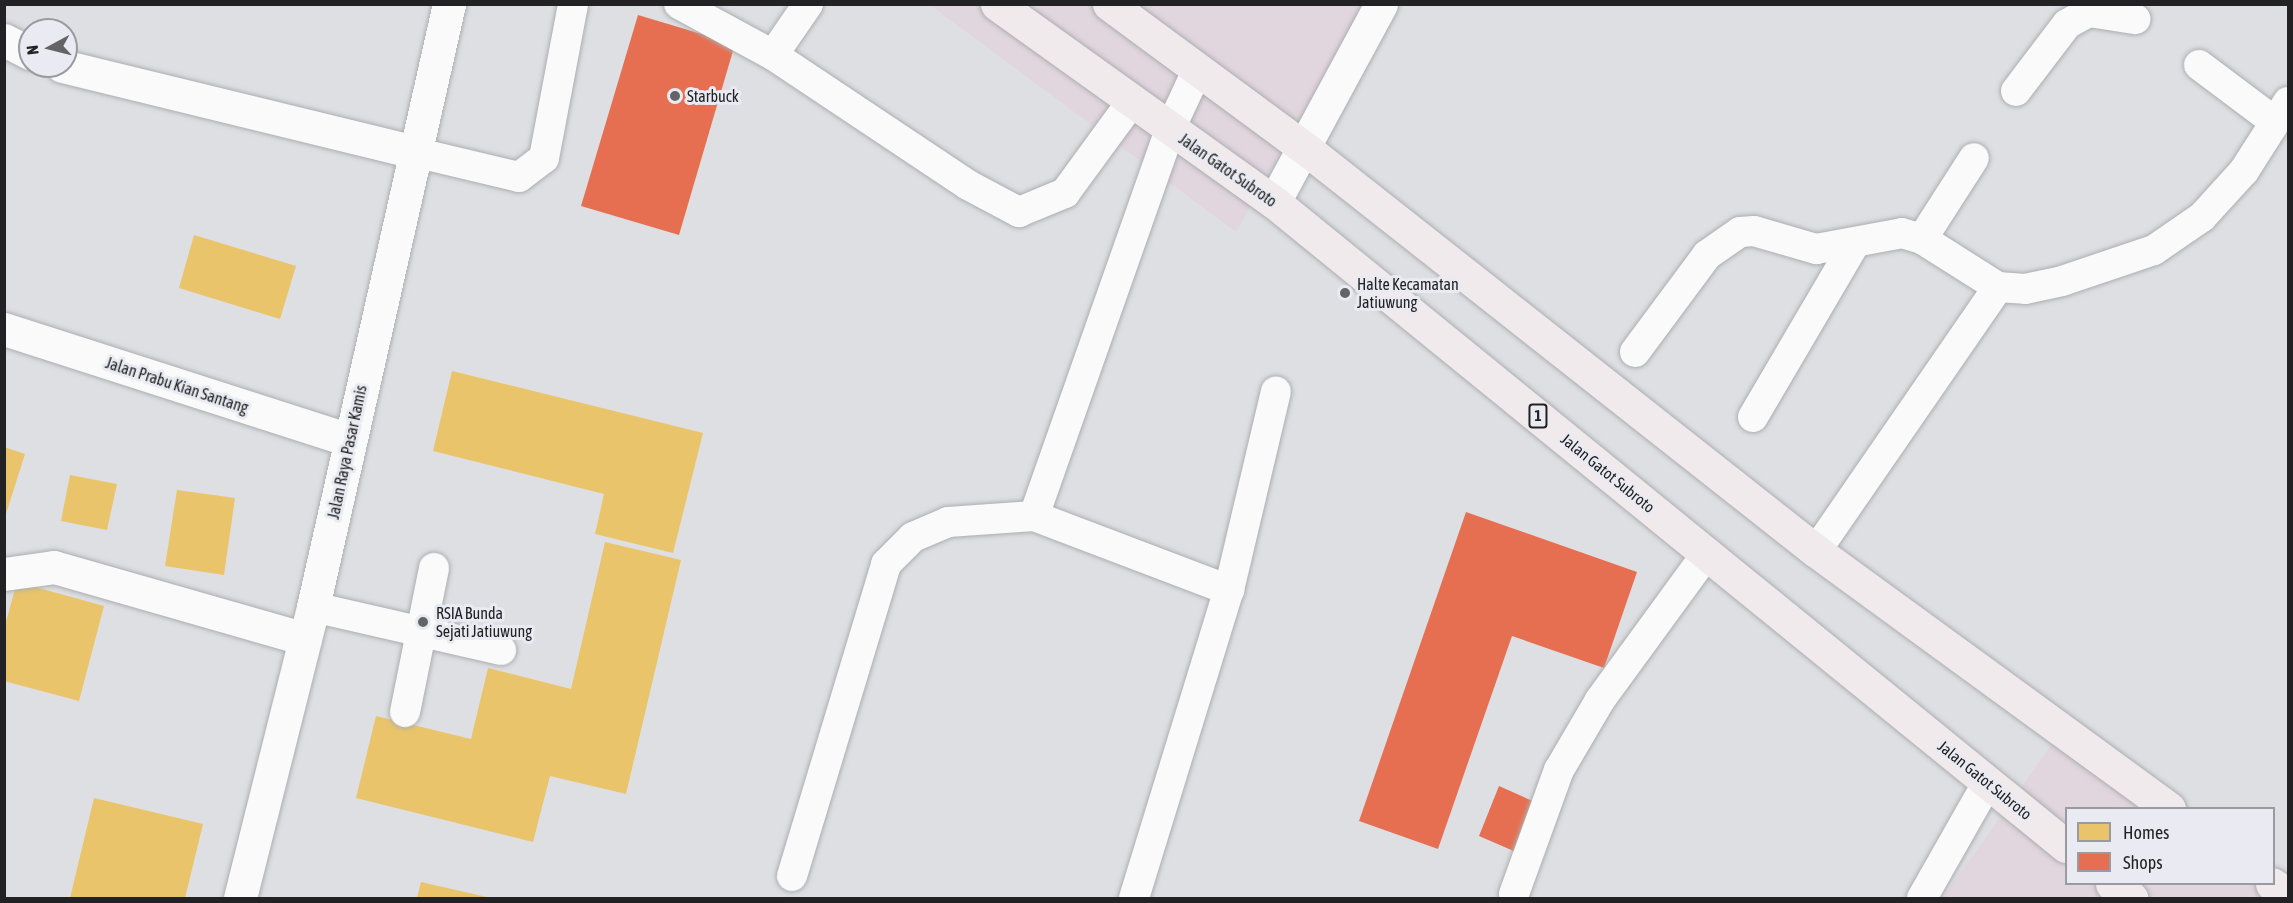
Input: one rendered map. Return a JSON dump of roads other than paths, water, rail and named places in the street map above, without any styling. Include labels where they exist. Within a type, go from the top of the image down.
[{"type":"highway","name":"Jalan Gatot Subroto","points":[[997,4],[1274,202],[2065,844]]},
{"type":"highway","points":[[1109,4],[1306,149],[1816,551],[2168,807]]},
{"type":"highway","points":[[2111,885],[2130,898]]},
{"type":"highway","points":[[2274,885],[2289,895]]},
{"type":"main road","name":"Jalan Raya Pasar Kamis","points":[[240,898],[313,607],[449,4]]},
{"type":"main road","points":[[1274,202],[1306,149],[1381,4]]},
{"type":"main road","points":[[4,40],[18,47]]},
{"type":"main road","points":[[78,70],[414,152]]},
{"type":"main road","name":"Jalan Prabu Kian Santang","points":[[4,329],[350,440]]},
{"type":"main road","points":[[4,574],[54,567],[305,639]]},
{"type":"lane","points":[[414,152],[519,177],[544,158],[573,4]]},
{"type":"lane","points":[[679,4],[773,55],[968,185],[1019,212],[1065,193],[1133,100]]},
{"type":"lane","points":[[773,55],[808,4]]},
{"type":"lane","points":[[2016,91],[2067,24],[2089,12],[2135,19]]},
{"type":"lane","points":[[1635,352],[1707,255],[1728,237],[1754,231],[1816,249],[1902,234],[1922,239],[1998,287],[2025,289],[2062,281],[2154,250],[2202,218],[2244,171],[2282,112],[2199,65]]},
{"type":"lane","points":[[1034,516],[1170,129],[1197,71]]},
{"type":"lane","points":[[1922,239],[1974,158]]},
{"type":"lane","points":[[1753,417],[1854,243]]},
{"type":"lane","points":[[1816,551],[1998,287]]},
{"type":"lane","points":[[1134,898],[1228,590],[1276,391]]},
{"type":"lane","points":[[792,876],[886,564],[913,537],[948,522],[1034,516],[1228,590]]},
{"type":"lane","points":[[1514,894],[1559,770],[1600,700],[1707,554]]},
{"type":"lane","points":[[405,712],[434,568]]},
{"type":"lane","points":[[313,607],[423,630],[501,650]]},
{"type":"lane","points":[[1922,898],[1988,782]]},
{"type":"lane","points":[[2097,898],[2109,885]]},
{"type":"place","name":"Starbuck","points":[[675,96]]},
{"type":"place","name":"Halte Kecamatan Jatiuwung","points":[[1345,293]]},
{"type":"place","name":"RSIA Bunda Sejati Jatiuwung","points":[[423,622]]}]
